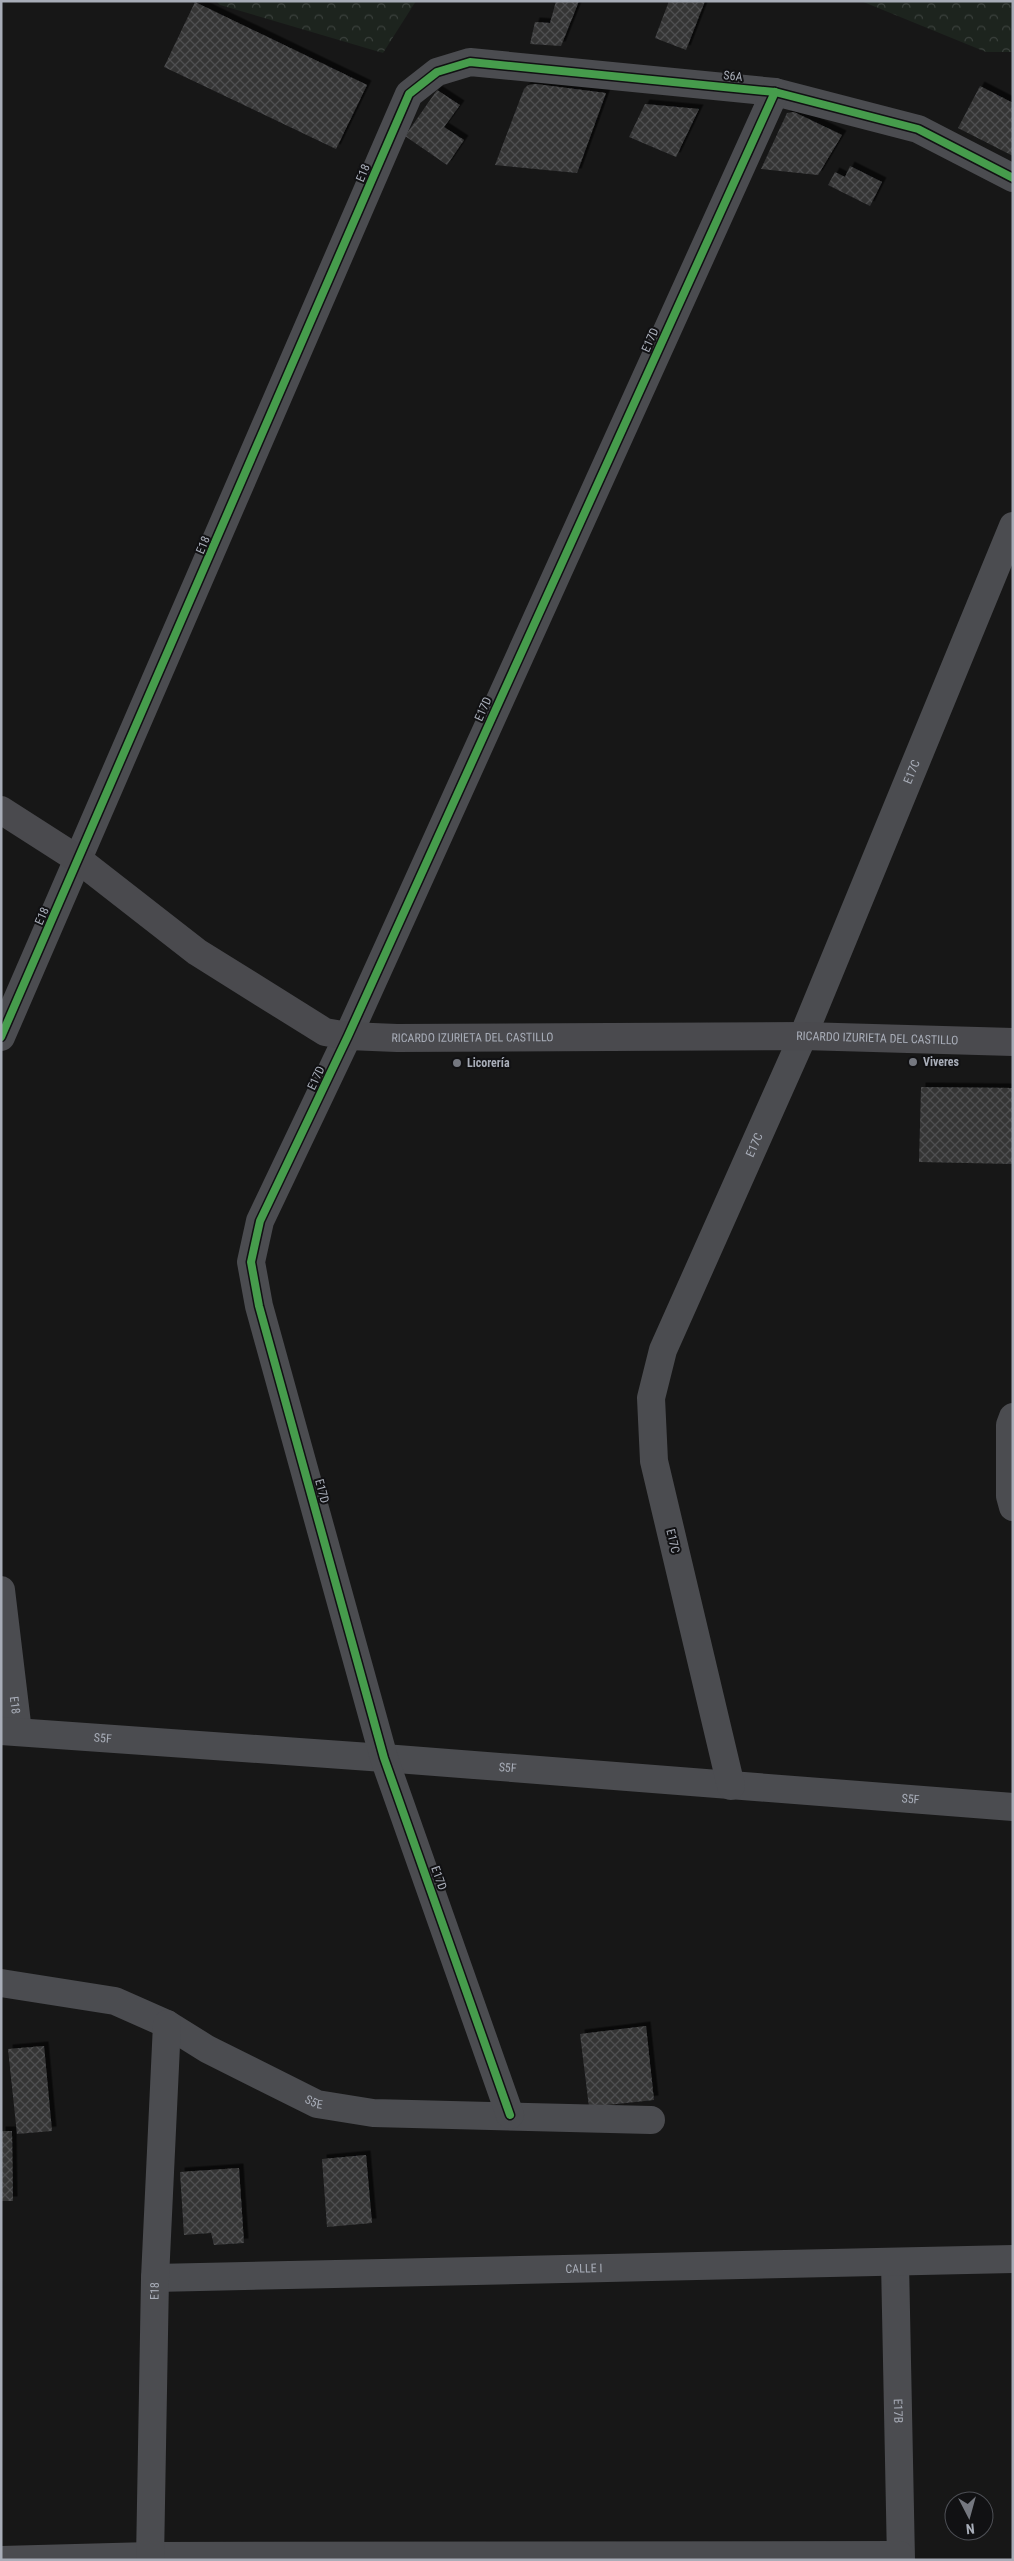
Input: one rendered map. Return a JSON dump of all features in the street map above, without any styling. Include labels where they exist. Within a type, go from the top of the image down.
[{"type":"street","name":"S6A","points":[[437,72],[470,62],[775,92],[918,129],[1013,178]]},
{"type":"street","name":"E18","points":[[1,1037],[410,94],[437,72]]},
{"type":"street","name":"E17D","points":[[510,2115],[384,1758],[259,1306],[252,1262],[260,1222],[348,1036],[775,92]]},
{"type":"street","name":"E17C","points":[[731,1786],[654,1462],[651,1398],[663,1350],[803,1036],[1013,526]]},
{"type":"street","name":"RICARDO IZURIETA DEL CASTILLO","points":[[1,810],[78,860],[197,952],[325,1032],[348,1036],[397,1038],[803,1036],[1013,1042]]},
{"type":"street","points":[[1013,1417],[1010,1425],[1010,1496],[1013,1507]]},
{"type":"street","name":"E18","points":[[1,1590],[10,1732]]},
{"type":"street","name":"S5F","points":[[10,1732],[384,1758],[1013,1807]]},
{"type":"street","name":"S5E","points":[[1,1983],[115,2001],[167,2024],[207,2049],[317,2104],[373,2112],[651,2120]]},
{"type":"street","name":"E18","points":[[150,2558],[155,2278],[167,2024]]},
{"type":"street","name":"CALLE I","points":[[155,2278],[1013,2259]]},
{"type":"street","name":"E17B","points":[[896,2262],[900,2557]]},
{"type":"street","points":[[1,2560],[150,2558],[900,2557]]},
{"type":"green space","points":[[216,1],[416,1],[383,53],[220,5]]},
{"type":"green space","points":[[861,1],[1013,1],[1013,52],[986,52]]},
{"type":"building","points":[[556,1],[579,1],[561,46],[530,44],[535,22],[550,23]]},
{"type":"building","points":[[669,1],[705,1],[686,50],[655,38]]},
{"type":"building","points":[[195,2],[367,85],[336,149],[164,67]]},
{"type":"building","points":[[536,84],[606,93],[577,173],[495,165],[524,89],[528,85]]},
{"type":"building","points":[[980,86],[1013,103],[1013,156],[958,128]]},
{"type":"building","points":[[437,90],[460,105],[444,127],[464,140],[447,165],[405,136]]},
{"type":"building","points":[[645,104],[699,109],[676,157],[629,137]]},
{"type":"building","points":[[794,112],[842,135],[818,175],[761,169],[787,113]]},
{"type":"building","points":[[850,166],[882,182],[870,206],[828,185],[835,172],[845,177]]},
{"type":"building","points":[[921,1087],[1013,1088],[1013,1164],[919,1162]]},
{"type":"building","points":[[646,2026],[654,2100],[589,2107],[580,2034]]},
{"type":"building","points":[[44,2046],[52,2131],[17,2134],[8,2049]]},
{"type":"building","points":[[1,2131],[12,2131],[13,2201],[1,2201]]},
{"type":"building","points":[[366,2155],[372,2223],[327,2227],[322,2159]]},
{"type":"building","points":[[239,2168],[244,2243],[214,2245],[211,2233],[184,2235],[180,2172]]},
{"type":"cycle path","points":[[1,1037],[409,94],[437,72],[470,62],[775,92],[918,129],[1013,178]]},
{"type":"cycle path","points":[[510,2115],[384,1758],[259,1306],[251,1262],[260,1221],[348,1036],[775,92]]},
{"type":"place","name":"Viveres","points":[[913,1062]]},
{"type":"place","name":"Licorería","points":[[457,1063]]}]
